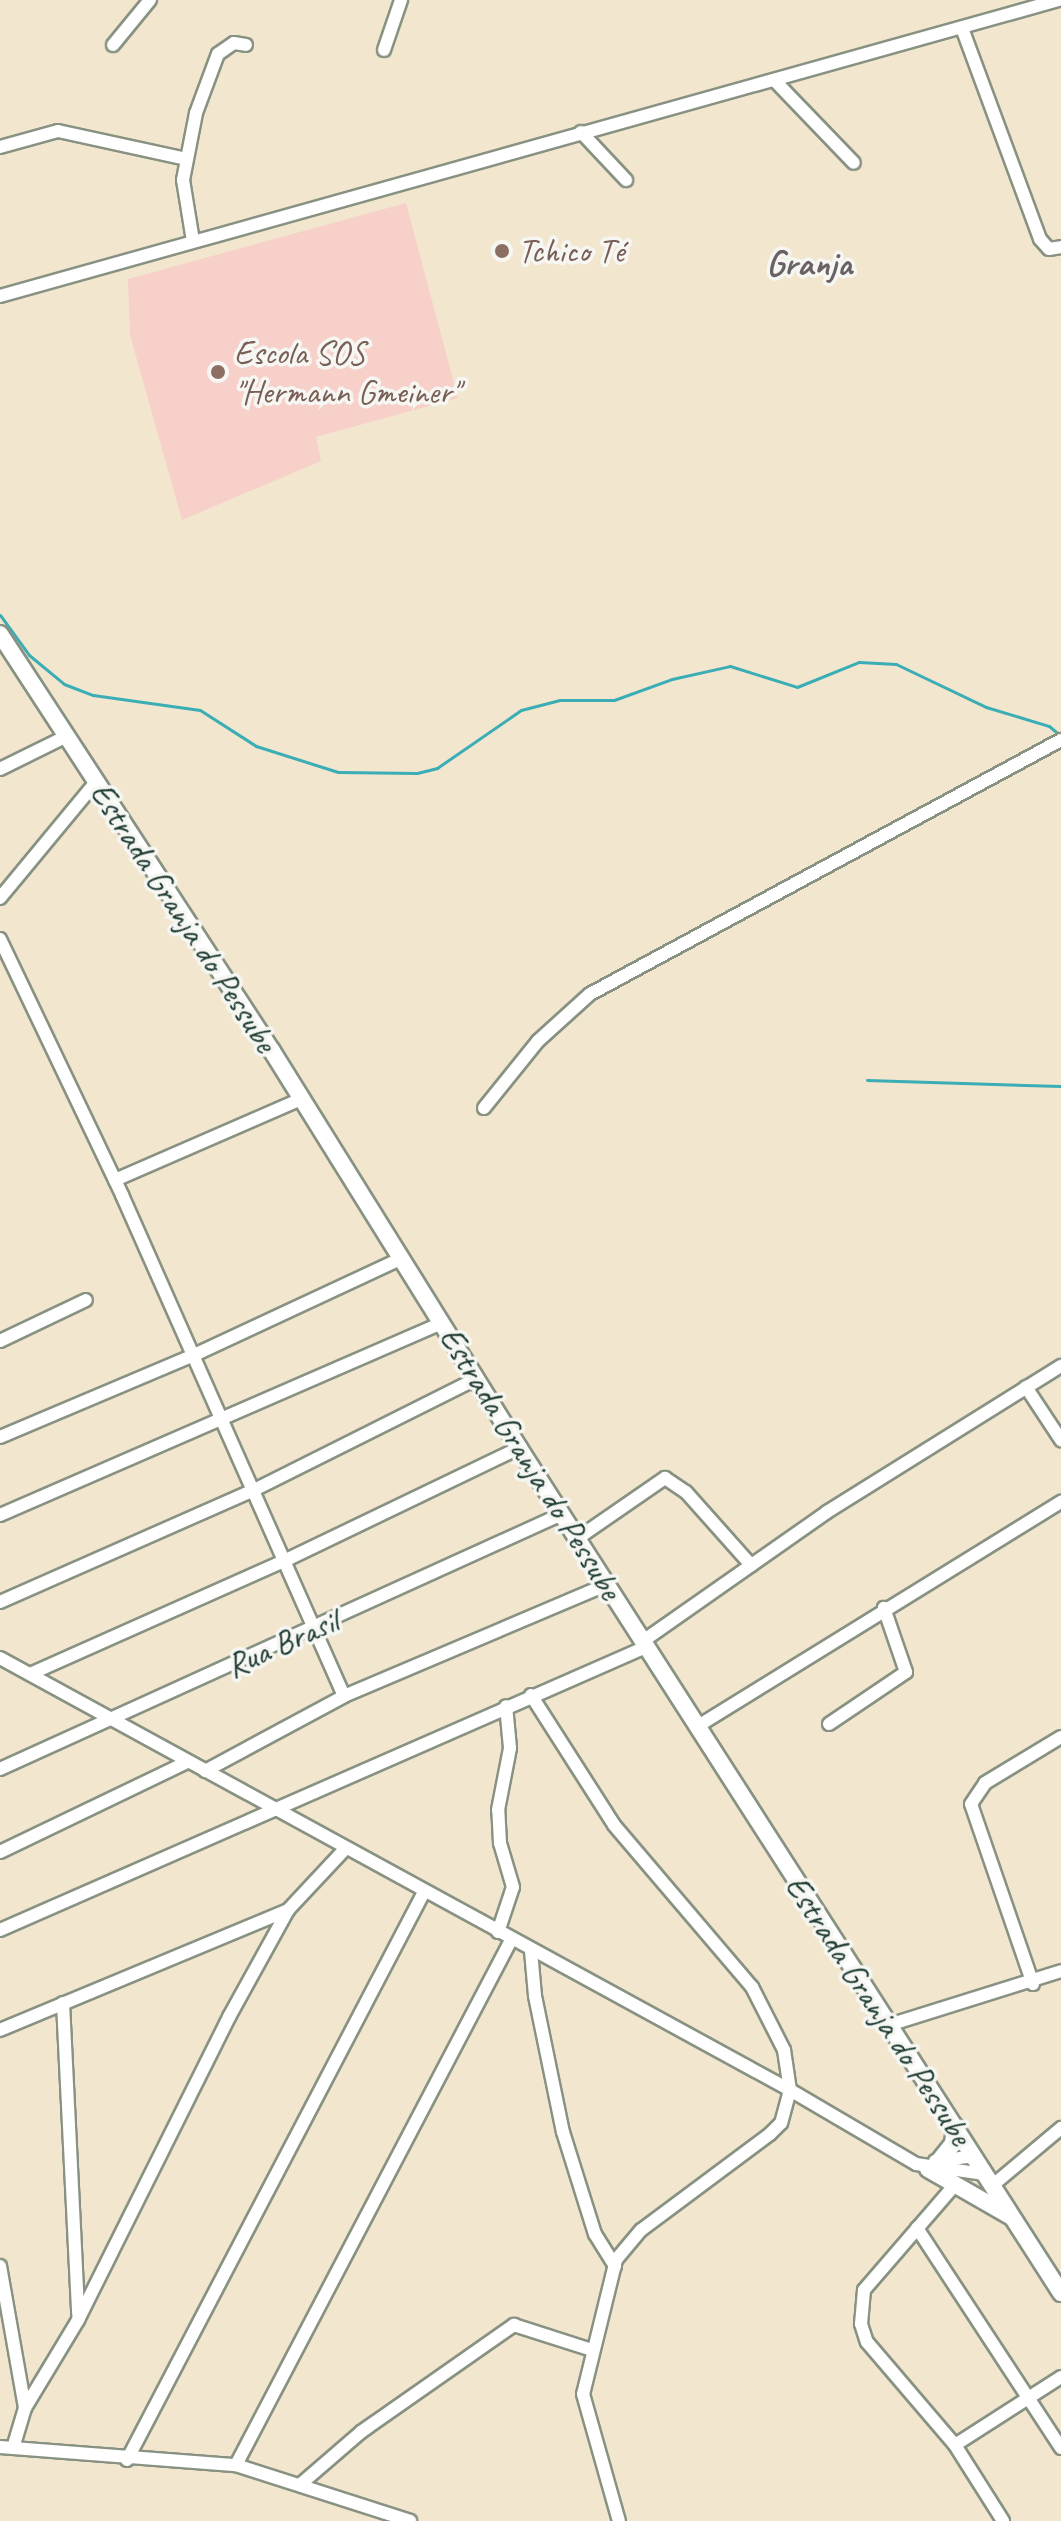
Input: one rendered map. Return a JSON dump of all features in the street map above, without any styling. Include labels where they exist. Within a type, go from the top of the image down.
[{"type":"main road","name":"Estrada Granja do Pessube","points":[[0,634],[301,1099],[519,1448],[1061,2293]]},
{"type":"main road","points":[[955,2126],[953,2144],[928,2165],[953,2187],[1011,2216]]},
{"type":"street","points":[[113,45],[150,0]]},
{"type":"street","points":[[384,50],[401,0]]},
{"type":"street","points":[[0,296],[581,132],[776,82],[1059,0]]},
{"type":"street","points":[[962,28],[1040,239],[1049,249],[1061,247]]},
{"type":"street","points":[[193,241],[183,196],[186,159],[211,65],[226,47],[246,45]]},
{"type":"street","points":[[776,82],[854,163]]},
{"type":"street","points":[[0,147],[58,131],[186,159]]},
{"type":"street","points":[[581,132],[626,180]]},
{"type":"street","points":[[0,769],[65,737]]},
{"type":"street","points":[[484,1108],[538,1041],[590,994],[1061,740]]},
{"type":"street","points":[[0,898],[96,782]]},
{"type":"street","points":[[0,939],[115,1180],[220,1422],[317,1628],[344,1696]]},
{"type":"street","points":[[115,1180],[301,1099]]},
{"type":"street","points":[[0,1437],[192,1356],[402,1258]]},
{"type":"street","points":[[0,1341],[86,1300]]},
{"type":"street","points":[[0,1515],[220,1422],[441,1323]]},
{"type":"street","points":[[0,1930],[279,1812],[644,1644],[751,1565],[1061,1366]]},
{"type":"street","points":[[0,1602],[252,1491],[476,1379]]},
{"type":"street","points":[[1026,1387],[1061,1440]]},
{"type":"street","points":[[30,1674],[284,1561],[519,1448]]},
{"type":"street","points":[[578,1538],[665,1478],[686,1492],[751,1565]]},
{"type":"street","points":[[698,1726],[884,1608],[1061,1502]]},
{"type":"street","name":"Rua Brasil","points":[[0,1769],[317,1628],[562,1514]]},
{"type":"street","points":[[205,1771],[344,1696],[608,1584]]},
{"type":"street","points":[[829,1724],[906,1672],[884,1608]]},
{"type":"street","points":[[0,1658],[531,1951],[928,2165],[989,2179],[1061,2128]]},
{"type":"street","points":[[531,1695],[614,1825],[752,1987],[784,2050],[790,2090],[781,2123],[770,2134],[641,2230],[622,2248],[592,2350],[583,2394],[619,2521]]},
{"type":"street","points":[[498,1932],[513,1887],[500,1843],[498,1810],[510,1748],[506,1706]]},
{"type":"street","points":[[1033,1984],[971,1804],[973,1794],[985,1783],[1061,1737]]},
{"type":"street","points":[[0,1852],[187,1762]]},
{"type":"street","points":[[345,1849],[288,1910],[177,2115],[78,2320],[25,2408],[7,2448],[127,2460],[236,2465],[302,2483],[402,2521]]},
{"type":"street","points":[[127,2460],[424,1892]]},
{"type":"street","points":[[0,2030],[288,1910]]},
{"type":"street","points":[[236,2465],[296,2342],[511,1940]]},
{"type":"street","points":[[531,1951],[535,1996],[563,2132],[595,2234],[615,2266]]},
{"type":"street","points":[[889,2025],[1033,1984],[1061,1971]]},
{"type":"street","points":[[63,2003],[78,2320]]},
{"type":"street","points":[[928,2165],[973,2156]]},
{"type":"street","points":[[953,2187],[864,2290],[861,2324],[875,2353],[955,2445],[996,2519]]},
{"type":"street","points":[[917,2228],[1061,2448]]},
{"type":"street","points":[[0,2266],[25,2408]]},
{"type":"street","points":[[302,2483],[361,2432],[514,2325],[592,2350]]},
{"type":"street","points":[[955,2445],[1061,2377]]},
{"type":"shaded area","points":[[406,203],[458,398],[316,437],[321,461],[182,520],[130,335],[128,279]]},
{"type":"waterway","points":[[0,615],[29,655],[64,684],[93,695],[200,710],[256,746],[338,772],[417,773],[437,768],[521,710],[560,700],[614,700],[672,679],[730,666],[797,687],[859,662],[896,664],[986,707],[1049,726],[1061,736]]},
{"type":"waterway","points":[[867,1080],[1061,1086]]},
{"type":"place","name":"Tchico Té","points":[[502,251]]},
{"type":"place","name":"Escola SOS \"Hermann Gmeiner\"","points":[[218,372]]},
{"type":"district","name":"Granja","points":[[809,264]]}]
